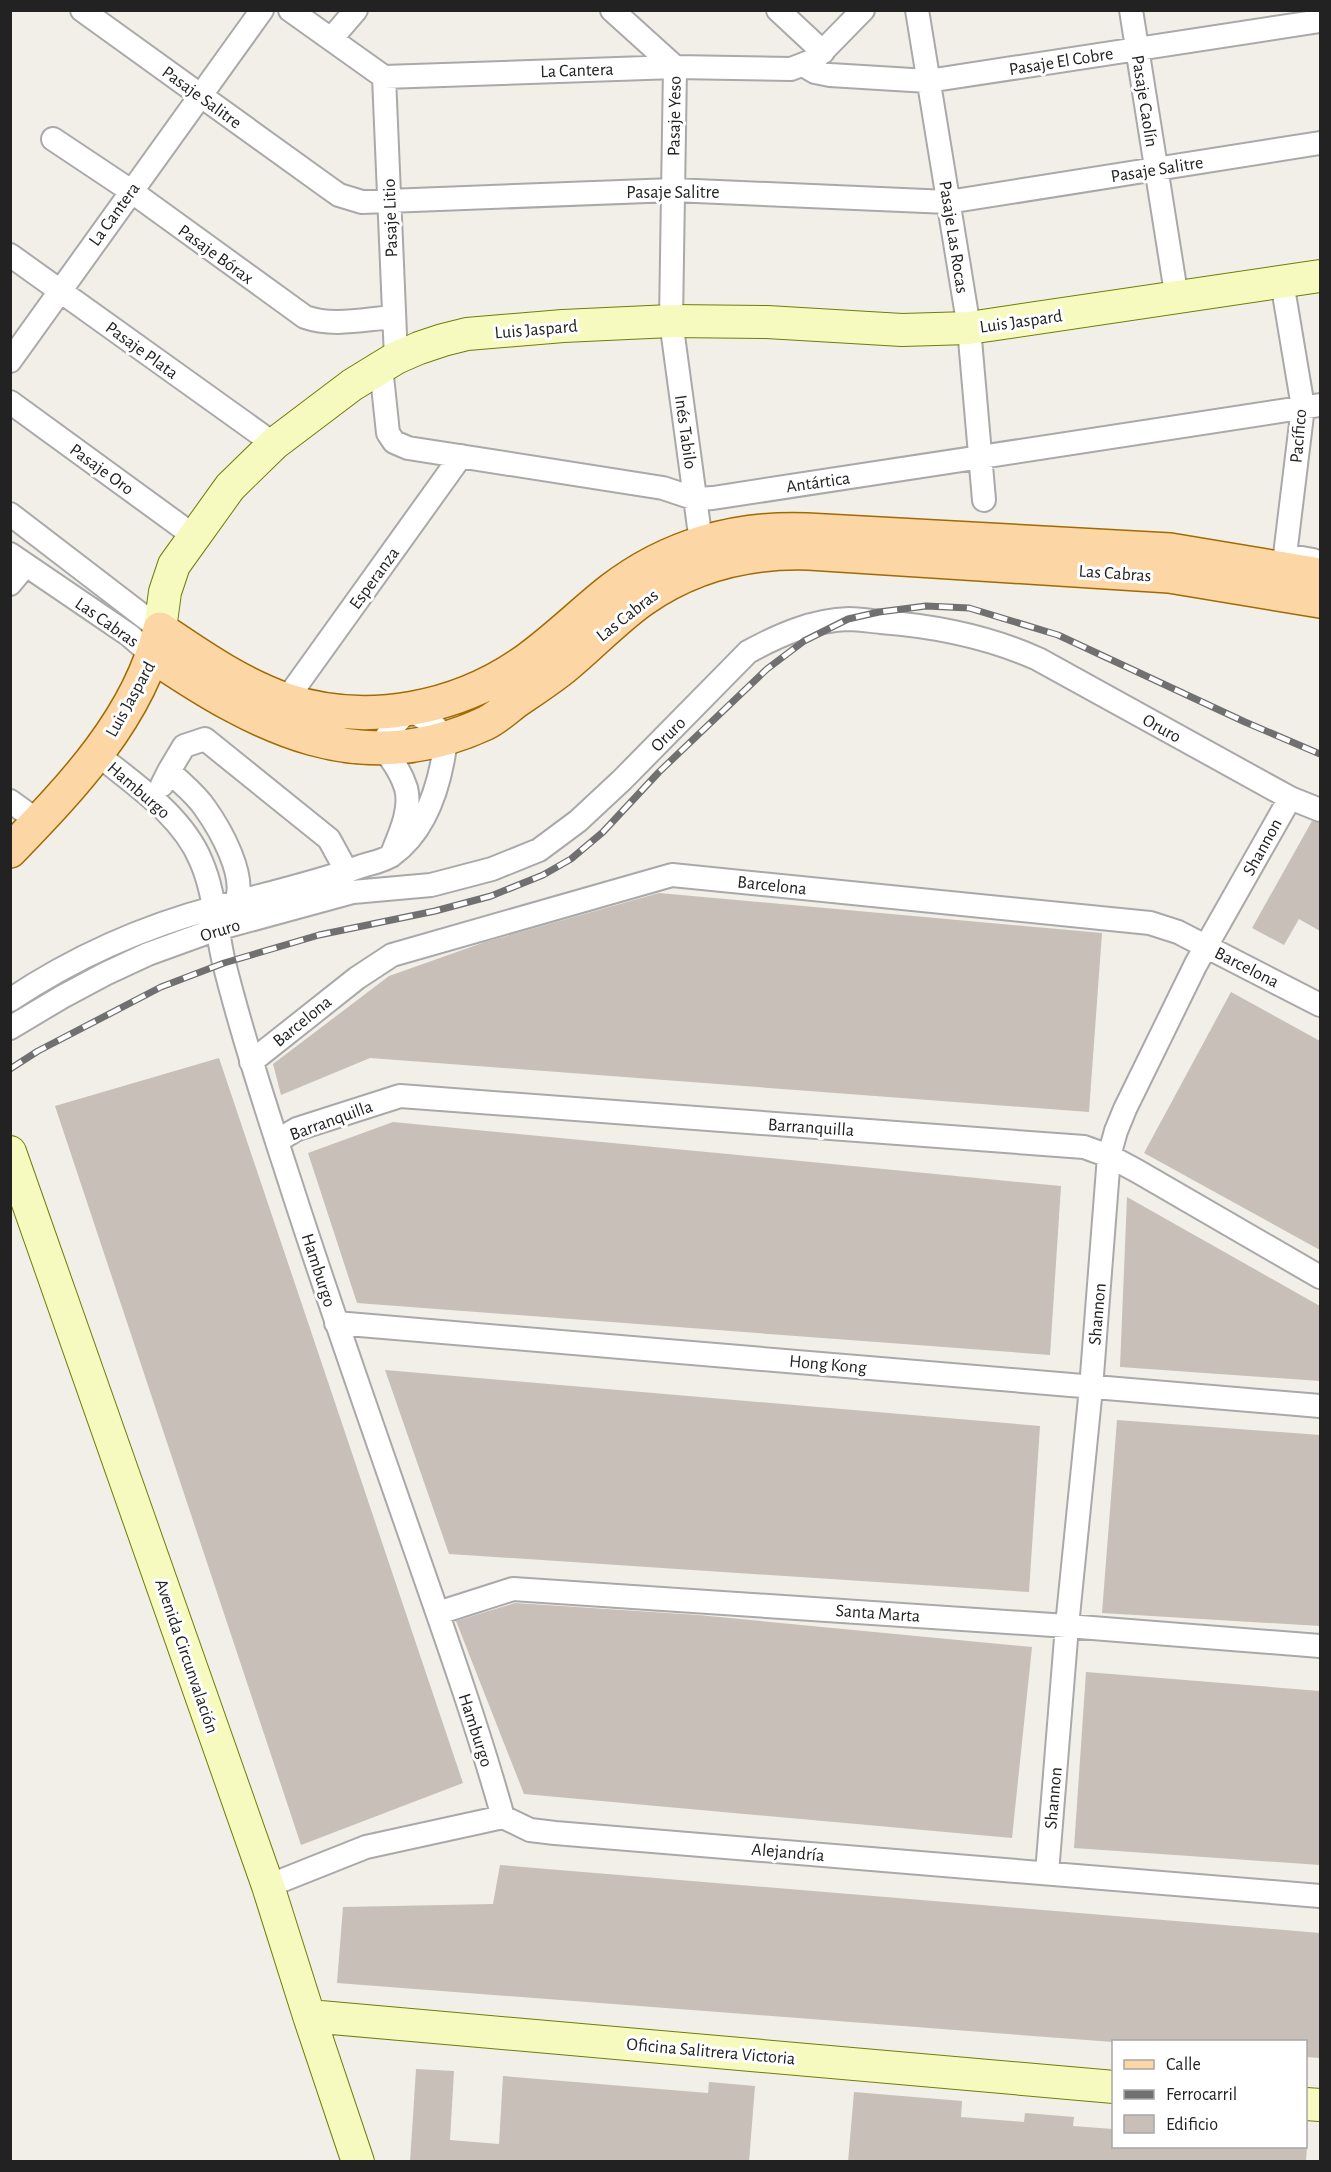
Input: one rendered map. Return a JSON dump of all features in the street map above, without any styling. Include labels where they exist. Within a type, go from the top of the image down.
[{"type":"main road","name":"Las Cabras","points":[[157,643],[286,700],[335,711],[360,712],[409,709],[460,696],[507,673],[529,659],[633,574],[662,558],[701,542],[753,531],[807,530],[1170,550],[1320,575]]},
{"type":"main road","name":"Las Cabras","points":[[157,643],[222,700],[307,738],[351,747],[383,750],[446,739],[488,722],[562,668],[624,615],[663,587],[707,567],[756,555],[781,552],[809,553],[1169,576],[1320,601]]},
{"type":"main road","name":"Luis Jaspard","points":[[10,851],[39,822],[97,754],[120,720],[157,643]]},
{"type":"street","name":"Pasaje Salitre","points":[[82,10],[339,195],[362,202],[673,190],[948,202],[1320,142]]},
{"type":"street","name":"La Cantera","points":[[10,361],[262,10]]},
{"type":"street","points":[[290,10],[384,77]]},
{"type":"street","points":[[331,39],[356,10]]},
{"type":"street","name":"Pasaje Yeso","points":[[612,10],[675,67],[671,321]]},
{"type":"street","points":[[778,10],[824,52]]},
{"type":"street","name":"La Cantera","points":[[384,77],[675,67],[778,70],[803,65],[824,52],[863,10]]},
{"type":"street","name":"Pasaje Las Rocas","points":[[917,10],[969,328],[984,500]]},
{"type":"street","name":"Pasaje Caolín","points":[[1131,10],[1177,298]]},
{"type":"street","name":"Pasaje El Cobre","points":[[803,65],[815,72],[830,75],[928,81],[1320,21]]},
{"type":"street","name":"Pasaje Litio","points":[[384,77],[394,317],[388,363]]},
{"type":"street","name":"Pasaje Bórax","points":[[53,139],[131,191],[305,317],[314,321],[333,322],[394,317]]},
{"type":"street","name":"Pasaje Plata","points":[[10,255],[274,444]]},
{"type":"street","name":"Luis Jaspard","points":[[157,643],[165,592],[174,565],[230,487],[274,444],[325,404],[388,363],[419,348],[467,334],[563,326],[671,321],[766,322],[902,330],[969,328],[1320,276]]},
{"type":"street","name":"Pacífico","points":[[1282,282],[1314,407],[1285,555],[1320,561]]},
{"type":"street","name":"Inés Tabilo","points":[[671,321],[701,542]]},
{"type":"street","name":"Antártica","points":[[388,363],[388,433],[394,442],[408,448],[663,488],[696,499],[1314,407]]},
{"type":"street","name":"Pasaje Oro","points":[[10,402],[194,536]]},
{"type":"street","name":"Esperanza","points":[[286,700],[461,456]]},
{"type":"street","name":"Las Cabras","points":[[10,514],[157,643]]},
{"type":"street","points":[[10,584],[18,560]]},
{"type":"street","name":"Las Cabras","points":[[18,560],[129,635],[157,643]]},
{"type":"street","name":"Oruro","points":[[10,1000],[54,973],[157,926],[216,918],[353,892],[431,885],[492,869],[538,850],[578,821],[622,780],[748,652],[798,628],[848,619],[909,624],[1015,649],[1038,659],[1290,798],[1320,810]]},
{"type":"street","points":[[216,918],[237,902],[347,872],[391,856],[411,835],[431,805],[443,761],[446,739],[433,724],[409,709],[389,730],[384,740],[383,750],[397,769],[406,789],[404,826],[391,856]]},
{"type":"street","points":[[153,799],[184,746],[205,739],[329,839],[347,872]]},
{"type":"street","name":"Hamburgo","points":[[97,754],[153,799],[183,832],[201,860],[251,1062],[336,1323],[438,1613],[503,1817]]},
{"type":"street","points":[[169,771],[204,806],[225,840],[237,872],[237,902]]},
{"type":"street","name":"Shannon","points":[[1047,1873],[1067,1626],[1091,1388],[1109,1156],[1125,1109],[1206,946],[1290,798]]},
{"type":"street","points":[[10,801],[39,822]]},
{"type":"street","name":"Barcelona","points":[[251,1062],[357,978],[392,955],[672,875],[1150,923],[1178,932],[1320,1005]]},
{"type":"street","name":"Oruro","points":[[10,1028],[105,974],[216,918]]},
{"type":"street","name":"Barranquilla","points":[[277,1141],[297,1129],[400,1095],[1084,1147],[1109,1156],[1320,1277]]},
{"type":"street","name":"Avenida Circunvalación","points":[[10,1152],[268,1886],[358,2162]]},
{"type":"street","name":"Hong Kong","points":[[336,1323],[1320,1406]]},
{"type":"street","name":"Santa Marta","points":[[438,1613],[513,1589],[1067,1626],[1320,1646]]},
{"type":"street","points":[[268,1886],[366,1847],[503,1817]]},
{"type":"street","name":"Alejandría","points":[[503,1817],[530,1830],[555,1833],[1320,1896]]},
{"type":"street","name":"Oficina Salitrera Victoria","points":[[309,2016],[1112,2087]]},
{"type":"building","points":[[1312,821],[1320,823],[1320,931],[1299,919],[1284,945],[1252,928]]},
{"type":"building","points":[[659,893],[1102,933],[1089,1112],[370,1058],[281,1095],[273,1064],[389,976],[485,942]]},
{"type":"building","points":[[1231,992],[1320,1041],[1320,1250],[1144,1153]]},
{"type":"building","points":[[219,1058],[463,1783],[301,1845],[55,1106]]},
{"type":"building","points":[[393,1122],[1061,1186],[1050,1355],[357,1303],[308,1153]]},
{"type":"building","points":[[1127,1197],[1320,1306],[1320,1381],[1120,1367]]},
{"type":"building","points":[[385,1370],[1040,1426],[1029,1592],[449,1554]]},
{"type":"building","points":[[1117,1420],[1320,1435],[1320,1626],[1102,1613]]},
{"type":"building","points":[[515,1603],[698,1615],[1032,1647],[1012,1838],[524,1794],[456,1621]]},
{"type":"building","points":[[1086,1672],[1320,1691],[1320,1865],[1074,1848]]},
{"type":"building","points":[[500,1865],[1320,1933],[1320,2058],[1307,2057],[1307,2040],[1112,2040],[1112,2042],[337,1983],[343,1907],[493,1904]]},
{"type":"building","points":[[416,2069],[454,2071],[450,2140],[499,2144],[503,2076],[708,2093],[709,2082],[755,2086],[749,2162],[410,2162]]},
{"type":"building","points":[[854,2092],[962,2101],[961,2117],[1024,2122],[1025,2113],[1074,2117],[1073,2126],[1112,2129],[1112,2148],[1307,2148],[1306,2162],[848,2162]]},
{"type":"railway","points":[[10,1069],[38,1051],[161,987],[224,963],[319,935],[435,911],[491,896],[543,875],[571,859],[603,832],[659,772],[767,669],[804,641],[848,619],[879,612],[926,606],[969,608],[1058,635],[1245,722],[1320,754]]}]
